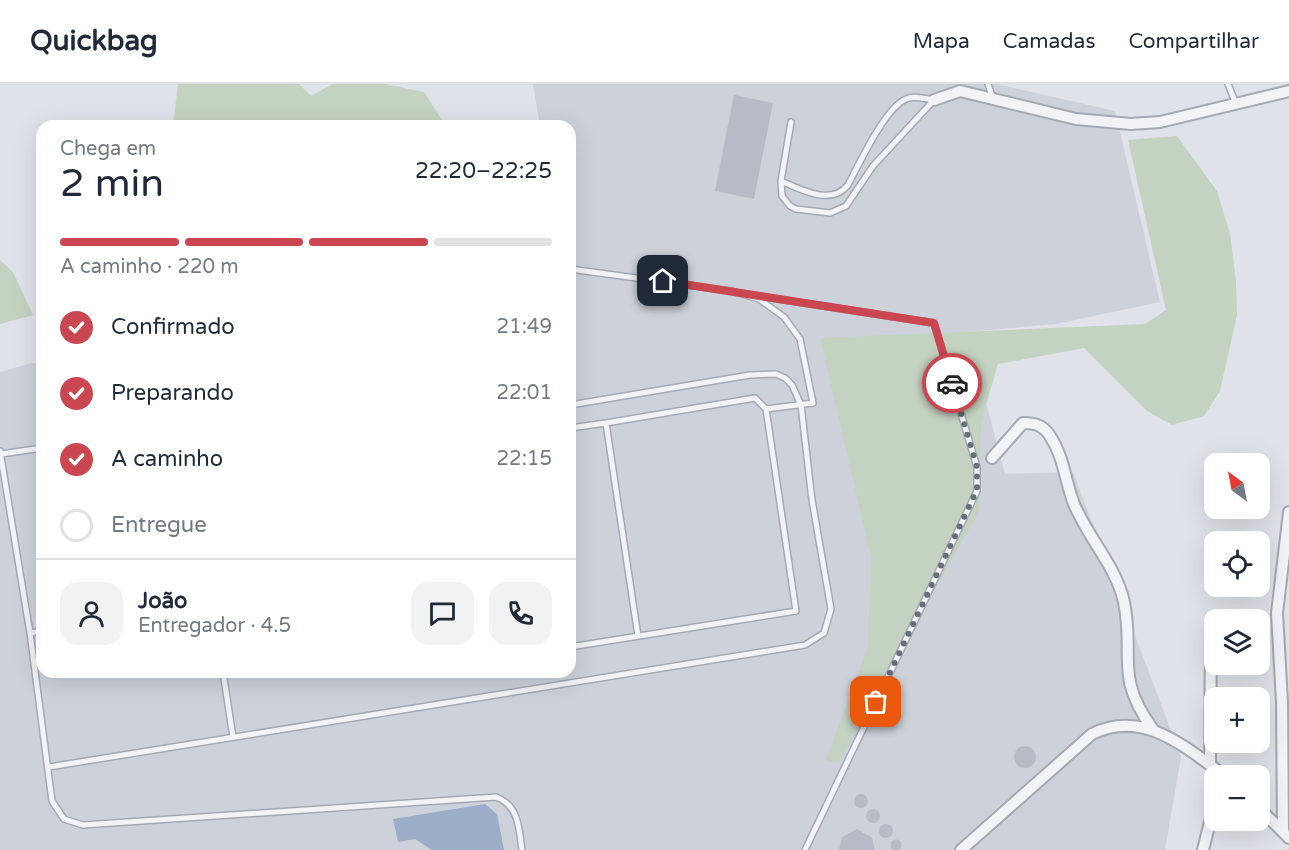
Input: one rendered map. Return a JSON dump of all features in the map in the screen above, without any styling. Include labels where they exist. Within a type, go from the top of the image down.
[{"type":"street","points":[[934,100],[950,93],[972,89],[993,99],[1076,119],[1131,124],[1160,122],[1289,91]]},
{"type":"street","points":[[992,459],[1023,423],[1037,423],[1049,434],[1062,459],[1073,502],[1086,529],[1106,560],[1123,600],[1128,681],[1140,711],[1152,728],[1210,765]]},
{"type":"street","points":[[1286,834],[1277,613],[1289,512]]},
{"type":"street","points":[[1210,765],[1211,675]]},
{"type":"street","points":[[961,850],[1092,734],[1115,725],[1152,728]]},
{"type":"street","points":[[1270,818],[1286,834]]},
{"type":"street","points":[[1203,850],[1208,831]]},
{"type":"lane","points":[[988,84],[993,99]]},
{"type":"lane","points":[[1228,84],[1236,104]]},
{"type":"lane","points":[[781,181],[800,190],[832,196],[843,191],[900,102],[915,97],[934,100]]},
{"type":"lane","points":[[791,122],[781,181],[782,196],[790,206],[836,212],[846,206],[873,166],[934,100]]},
{"type":"lane","points":[[863,157],[873,166]]},
{"type":"lane","points":[[576,270],[934,323],[977,467],[977,490],[805,850]]},
{"type":"lane","points":[[751,295],[784,317],[800,339],[813,403],[766,409]]},
{"type":"lane","points":[[49,767],[805,645],[816,640],[829,623],[831,609],[812,500],[801,405],[792,385],[776,374],[750,375],[576,404]]},
{"type":"lane","points":[[576,427],[755,398],[766,409],[796,611],[576,646]]},
{"type":"lane","points":[[606,423],[638,636]]},
{"type":"lane","points":[[36,449],[1,452],[36,675]]},
{"type":"lane","points":[[30,633],[36,632]]},
{"type":"lane","points":[[36,678],[54,807],[64,819],[72,823],[168,821],[496,797],[505,800],[512,807],[518,820],[522,850]]},
{"type":"lane","points":[[224,678],[233,737]]},
{"type":"shaded area","points":[[533,84],[996,84],[1115,111],[1160,302],[1056,324],[967,332],[1005,474],[1073,472],[1181,757],[1165,850],[0,850],[0,372],[36,363],[36,678],[576,678],[576,120],[539,120]]},
{"type":"green space","points":[[178,84],[299,84],[311,96],[333,84],[385,84],[424,92],[442,120],[174,120]]},
{"type":"green space","points":[[1177,136],[1217,191],[1230,234],[1236,281],[1237,315],[1220,391],[1204,416],[1172,425],[1147,411],[1084,348],[998,364],[981,422],[979,511],[839,763],[826,760],[868,647],[871,557],[820,338],[1145,324],[1166,310],[1128,140]]},
{"type":"green space","points":[[0,260],[13,272],[33,315],[0,324]]},
{"type":"water","points":[[485,804],[497,814],[504,850],[432,850],[415,839],[398,842],[393,819]]},
{"type":"building","points":[[734,95],[773,103],[754,199],[715,191]]},
{"type":"building","points":[[1025,746],[1033,749],[1036,757],[1033,765],[1025,768],[1017,765],[1014,757],[1017,749]]},
{"type":"building","points":[[858,794],[864,794],[868,801],[864,808],[858,808],[854,804],[854,798]]},
{"type":"building","points":[[870,809],[876,809],[880,816],[876,823],[870,823],[866,819],[866,813]]},
{"type":"building","points":[[883,824],[889,824],[893,831],[889,838],[883,838],[879,834],[879,828]]},
{"type":"building","points":[[857,829],[872,838],[875,850],[839,850],[842,837]]},
{"type":"building","points":[[896,840],[900,841],[900,849],[896,850],[892,849],[891,845],[892,841]]},
{"type":"way so far","points":[[876,702],[977,490],[977,467],[952,383]]},
{"type":"route","points":[[663,281],[934,323],[952,383]]}]
